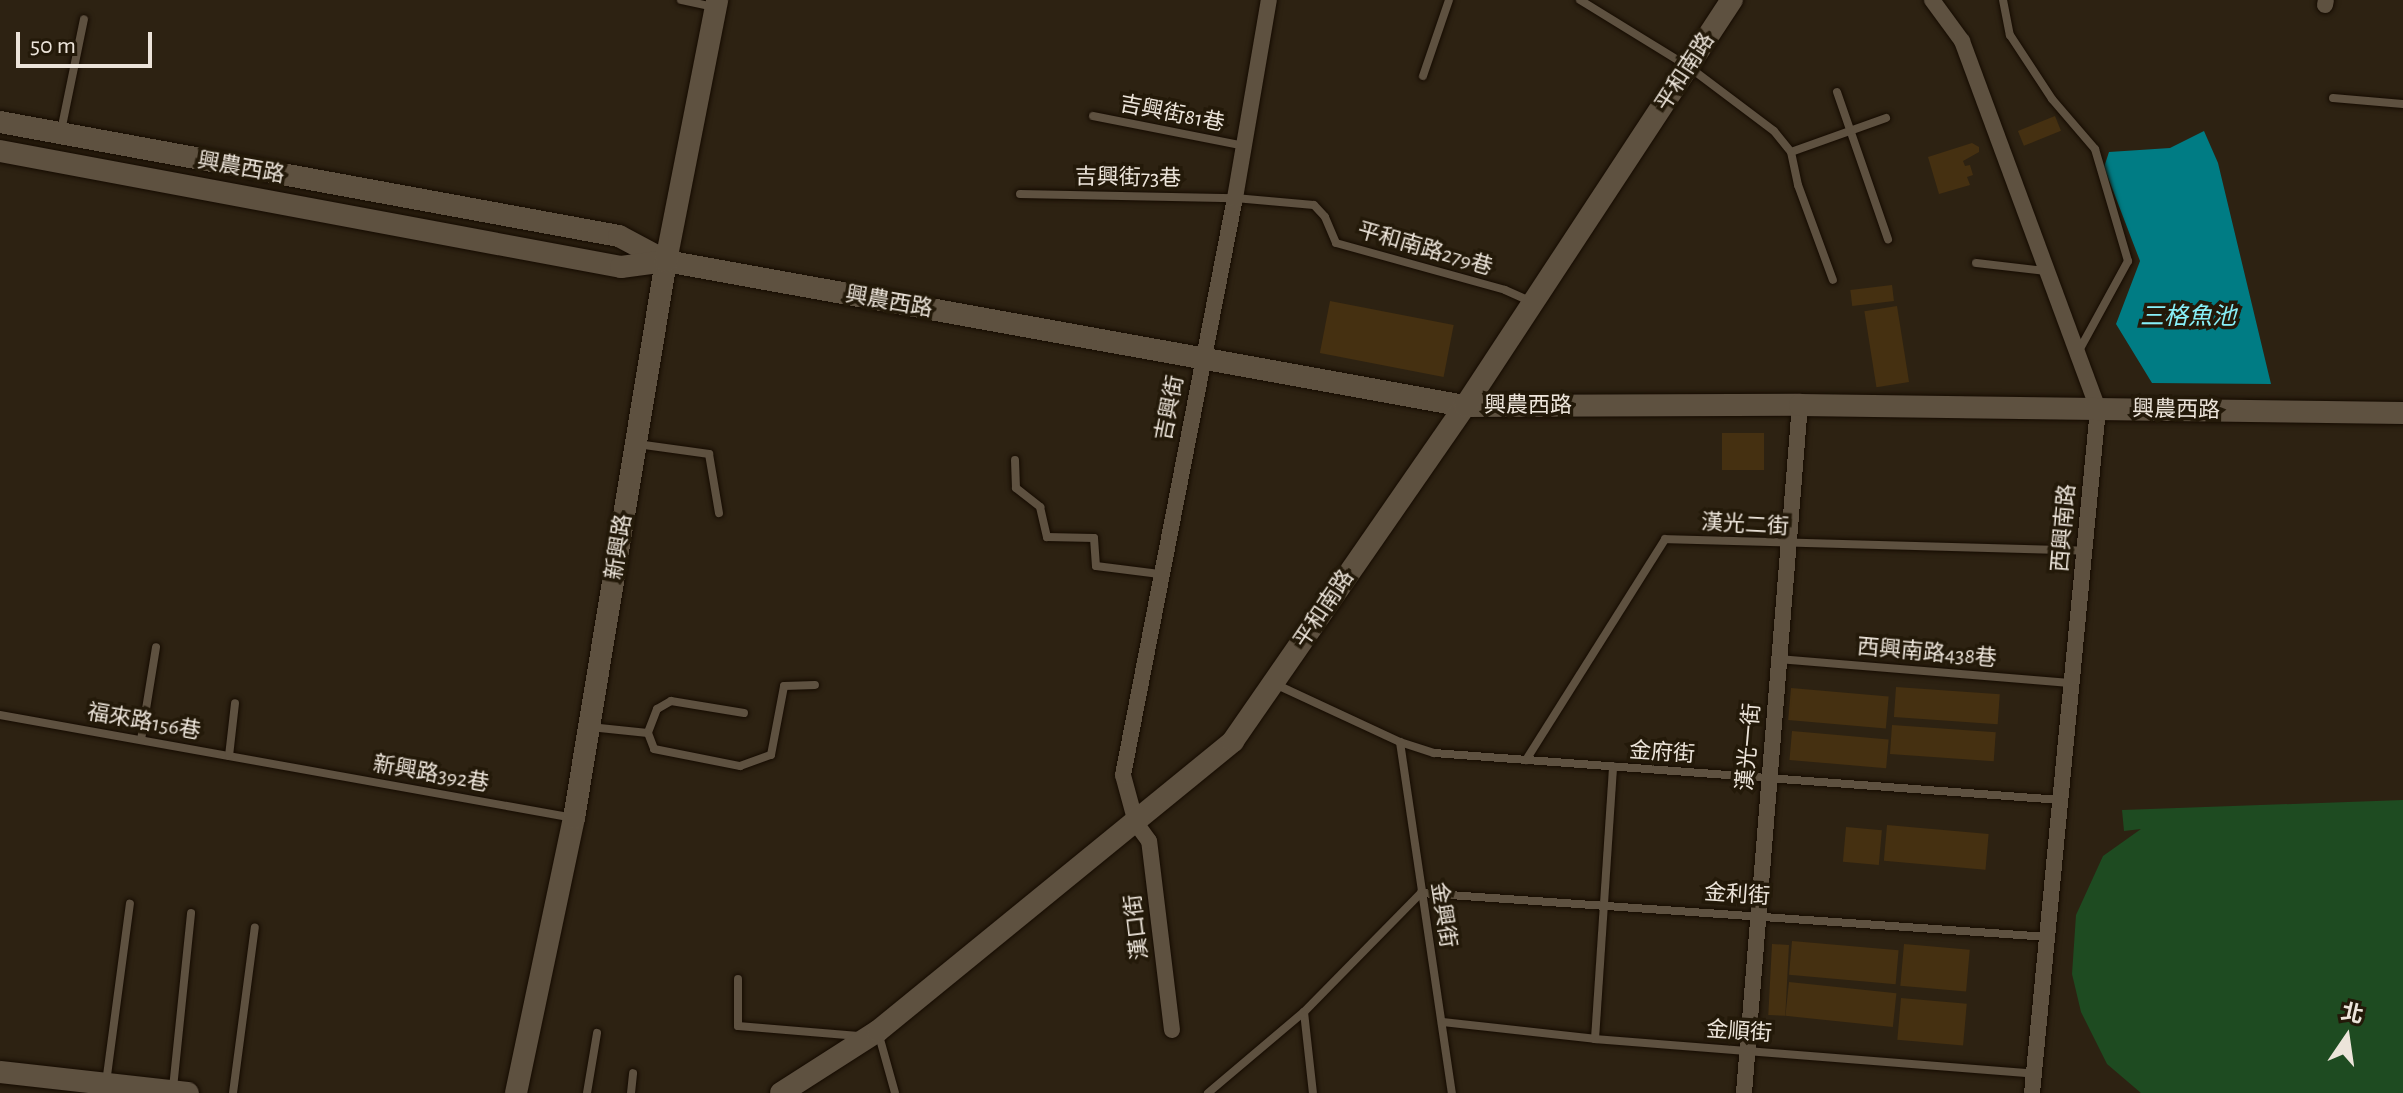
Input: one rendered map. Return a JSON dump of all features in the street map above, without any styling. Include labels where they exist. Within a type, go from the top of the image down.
[{"type":"main road","name":"平和南路","points":[[781,1093],[873,1034],[1233,741],[1465,406],[1530,301],[1732,0]]},
{"type":"main road","name":"新興路","points":[[516,1093],[574,818],[666,261],[716,4]]},
{"type":"main road","name":"興農西路","points":[[0,122],[619,236],[666,261],[1465,406],[1800,405],[2403,413]]},
{"type":"main road","name":"興農西路","points":[[0,151],[621,267],[666,261]]},
{"type":"main road","points":[[0,1072],[50,1085],[79,1087],[106,1084],[178,1092]]},
{"type":"street","name":"吉興街","points":[[1136,823],[1123,775],[1159,574],[1235,198],[1269,0]]},
{"type":"street","name":"西興南路","points":[[1932,0],[1962,41],[2098,409],[2032,1093]]},
{"type":"street","name":"漢光一街","points":[[1744,1093],[1800,405]]},
{"type":"street","name":"漢口街","points":[[1136,823],[1149,841],[1172,1030]]},
{"type":"lane","points":[[681,0],[716,4]]},
{"type":"lane","points":[[1423,76],[1449,0]]},
{"type":"lane","points":[[1580,0],[1689,67],[1774,131],[1791,152],[1798,185],[1833,280]]},
{"type":"lane","points":[[2003,0],[2010,35],[2052,99],[2095,149],[2128,261],[2077,354]]},
{"type":"lane","points":[[60,134],[84,19]]},
{"type":"lane","points":[[1837,92],[1888,239]]},
{"type":"lane","points":[[2333,98],[2403,104]]},
{"type":"lane","name":"吉興街81巷","points":[[1093,116],[1244,146]]},
{"type":"lane","points":[[1791,152],[1886,118]]},
{"type":"lane","name":"吉興街73巷","points":[[1020,194],[1235,198]]},
{"type":"lane","name":"平和南路279巷","points":[[1235,198],[1314,205],[1325,217],[1336,243],[1505,290],[1530,301]]},
{"type":"lane","points":[[1976,263],[2045,271]]},
{"type":"lane","points":[[636,444],[709,454],[719,513]]},
{"type":"lane","points":[[1015,460],[1016,488],[1040,507],[1047,537],[1094,538],[1096,566],[1159,574]]},
{"type":"lane","name":"漢光二街","points":[[1526,760],[1665,539],[1788,545],[2084,551]]},
{"type":"lane","points":[[141,740],[156,647]]},
{"type":"lane","name":"西興南路438巷","points":[[1779,659],[2072,683]]},
{"type":"lane","name":"金府街","points":[[1275,683],[1400,742],[1434,753],[2060,800]]},
{"type":"lane","points":[[744,713],[671,701],[657,709],[648,733],[654,749],[740,766],[771,755],[784,686],[815,685]]},
{"type":"lane","points":[[229,756],[235,703]]},
{"type":"lane","name":"福來路156巷","points":[[0,715],[281,765]]},
{"type":"lane","points":[[589,727],[648,733]]},
{"type":"lane","name":"金興街","points":[[1400,742],[1452,1093]]},
{"type":"lane","name":"新興路392巷","points":[[281,765],[574,818]]},
{"type":"lane","points":[[1595,1039],[1613,767]]},
{"type":"lane","points":[[1208,1093],[1304,1012],[1421,893]]},
{"type":"lane","name":"金利街","points":[[1421,893],[2049,937]]},
{"type":"lane","points":[[106,1084],[130,904]]},
{"type":"lane","points":[[178,1092],[191,913]]},
{"type":"lane","points":[[233,1093],[255,927]]},
{"type":"lane","points":[[738,979],[738,1026],[873,1034],[895,1093]]},
{"type":"lane","points":[[1304,1012],[1313,1093]]},
{"type":"lane","name":"金順街","points":[[1442,1022],[1595,1039],[2035,1074]]},
{"type":"lane","points":[[587,1093],[597,1033]]},
{"type":"lane","points":[[631,1093],[633,1073]]},
{"type":"green space","points":[[2403,800],[2403,1093],[2141,1093],[2107,1064],[2081,1012],[2072,974],[2076,915],[2103,856],[2141,829],[2124,831],[2122,810]]},
{"type":"water","name":"三格魚池","points":[[2204,131],[2218,163],[2271,384],[2152,383],[2116,324],[2140,261],[2104,167],[2109,152],[2170,148]]},
{"type":"building","points":[[2055,116],[2061,131],[2024,146],[2018,131]]},
{"type":"building","points":[[1972,143],[1979,147],[1979,152],[1963,161],[1965,166],[1970,165],[1973,175],[1967,177],[1970,185],[1939,194],[1928,157]]},
{"type":"building","points":[[1892,285],[1894,301],[1852,306],[1850,290]]},
{"type":"building","points":[[1330,301],[1454,325],[1444,377],[1320,353]]},
{"type":"building","points":[[1897,306],[1909,382],[1876,387],[1864,311]]},
{"type":"building","points":[[1722,433],[1764,433],[1764,470],[1722,470]]},
{"type":"building","points":[[1896,687],[2000,694],[1998,724],[1894,717]]},
{"type":"building","points":[[1791,688],[1889,697],[1886,728],[1788,720]]},
{"type":"building","points":[[1892,725],[1996,732],[1994,761],[1890,754]]},
{"type":"building","points":[[1792,731],[1889,739],[1886,768],[1789,760]]},
{"type":"building","points":[[1887,825],[1989,834],[1985,870],[1884,861]]},
{"type":"building","points":[[1846,827],[1882,830],[1879,865],[1843,862]]},
{"type":"building","points":[[1792,941],[1899,950],[1896,984],[1789,975]]},
{"type":"building","points":[[1772,944],[1789,945],[1785,1016],[1768,1015]]},
{"type":"building","points":[[1904,944],[1970,950],[1966,992],[1900,986]]},
{"type":"building","points":[[1789,982],[1896,993],[1893,1027],[1785,1016]]},
{"type":"building","points":[[1901,998],[1967,1004],[1963,1046],[1897,1040]]}]
